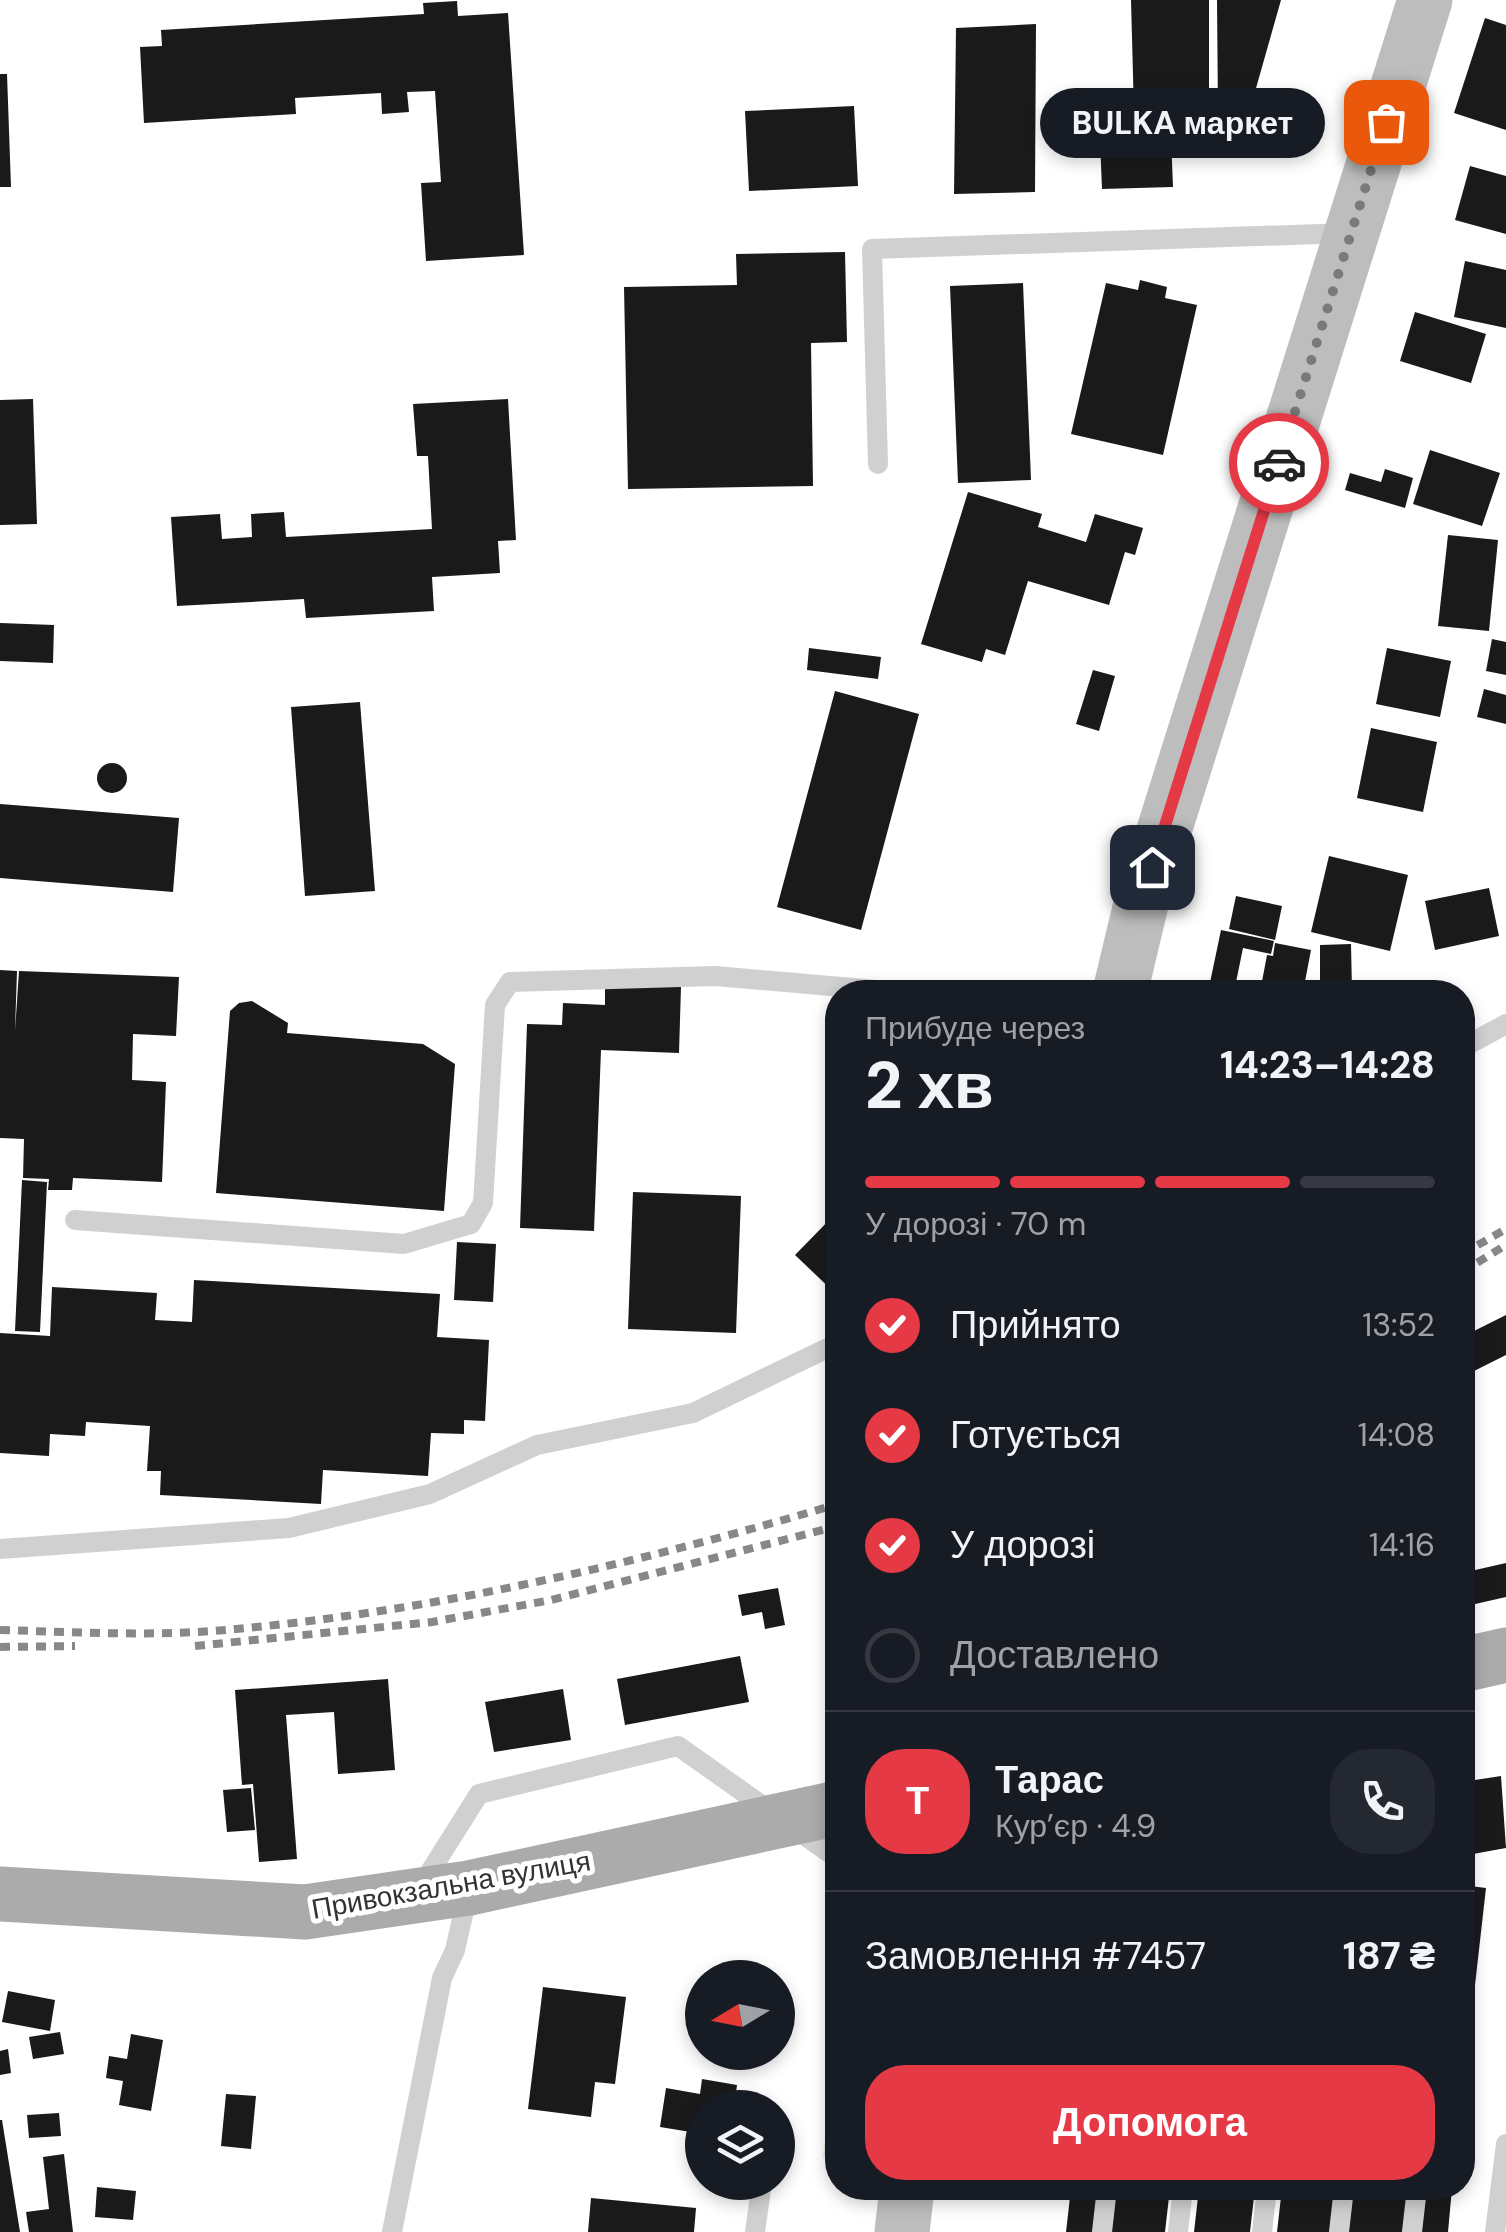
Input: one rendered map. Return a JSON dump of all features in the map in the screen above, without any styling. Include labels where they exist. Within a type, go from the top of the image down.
[{"type":"main road","points":[[1123,980],[1141,904],[1425,0]]},
{"type":"main road","points":[[1475,1663],[1506,1657]]},
{"type":"main road","name":"Привокзальна вулиця","points":[[0,1894],[305,1912],[470,1888],[825,1811]]},
{"type":"main road","points":[[902,2232],[906,2200]]},
{"type":"lane","points":[[878,464],[872,249],[1351,233]]},
{"type":"lane","points":[[76,1220],[404,1244],[472,1224],[482,1203],[495,1005],[510,982],[523,978],[715,976],[825,986]]},
{"type":"lane","points":[[1475,1041],[1506,1024]]},
{"type":"lane","points":[[0,1550],[289,1528],[430,1494],[537,1445],[692,1413],[825,1350]]},
{"type":"lane","points":[[415,1896],[479,1794],[678,1746],[825,1850]]},
{"type":"lane","points":[[392,2232],[438,1996],[456,1950],[470,1888]]},
{"type":"lane","points":[[1495,2232],[1506,2144]]},
{"type":"lane","points":[[755,2232],[759,2200]]},
{"type":"lane","points":[[1102,2232],[1106,2200]]},
{"type":"lane","points":[[1178,2232],[1182,2200]]},
{"type":"lane","points":[[1262,2232],[1266,2200]]},
{"type":"lane","points":[[1340,2232],[1343,2200]]},
{"type":"lane","points":[[1412,2232],[1416,2200]]},
{"type":"building","points":[[1131,0],[1209,0],[1209,110],[1170,111],[1173,187],[1102,189],[1099,115],[1134,113]]},
{"type":"building","points":[[1217,0],[1281,0],[1247,120],[1218,114]]},
{"type":"building","points":[[457,1],[458,16],[508,13],[524,255],[426,261],[421,183],[441,182],[435,91],[407,92],[409,112],[382,114],[381,93],[295,98],[296,114],[144,123],[140,47],[162,46],[161,30],[424,14],[423,3]]},
{"type":"building","points":[[1485,18],[1506,25],[1506,130],[1454,113]]},
{"type":"building","points":[[1036,24],[1035,192],[954,194],[956,28]]},
{"type":"building","points":[[0,74],[7,74],[11,187],[0,187]]},
{"type":"building","points":[[854,106],[858,186],[749,191],[745,111]]},
{"type":"building","points":[[1470,166],[1506,176],[1506,234],[1455,220]]},
{"type":"building","points":[[845,252],[847,342],[811,343],[813,486],[628,489],[624,287],[737,285],[736,254]]},
{"type":"building","points":[[1465,261],[1506,270],[1506,328],[1454,317]]},
{"type":"building","points":[[1140,280],[1167,287],[1165,298],[1197,305],[1163,455],[1071,434],[1106,283],[1138,290]]},
{"type":"building","points":[[1023,283],[1031,480],[958,483],[950,286]]},
{"type":"building","points":[[1415,312],[1486,334],[1471,383],[1400,361]]},
{"type":"building","points":[[33,399],[37,524],[0,525],[0,400]]},
{"type":"building","points":[[508,399],[516,540],[498,541],[500,573],[432,577],[434,611],[306,618],[304,599],[177,606],[171,517],[220,514],[222,539],[252,537],[251,514],[284,512],[286,537],[432,529],[428,456],[417,456],[413,404]]},
{"type":"building","points":[[1430,450],[1500,473],[1482,526],[1413,504]]},
{"type":"building","points":[[1385,469],[1413,478],[1405,508],[1345,490],[1350,473],[1381,482]]},
{"type":"building","points":[[968,492],[1042,514],[1038,527],[1086,542],[1095,514],[1143,528],[1135,555],[1125,552],[1109,605],[1028,581],[1005,655],[986,649],[982,662],[921,644]]},
{"type":"building","points":[[1448,535],[1498,540],[1489,631],[1438,626]]},
{"type":"building","points":[[0,623],[54,625],[53,663],[0,661]]},
{"type":"building","points":[[1492,639],[1506,642],[1506,675],[1486,671]]},
{"type":"building","points":[[809,648],[881,657],[878,679],[807,670]]},
{"type":"building","points":[[1387,648],[1451,661],[1440,717],[1376,704]]},
{"type":"building","points":[[1093,670],[1115,676],[1099,731],[1076,724]]},
{"type":"building","points":[[1484,689],[1506,695],[1506,724],[1477,717]]},
{"type":"building","points":[[835,691],[919,714],[861,930],[777,907]]},
{"type":"building","points":[[360,702],[375,891],[305,896],[291,707]]},
{"type":"building","points":[[1371,728],[1437,742],[1423,812],[1357,798]]},
{"type":"building","points":[[112,763],[123,767],[127,778],[123,789],[112,793],[101,789],[97,778],[101,767]]},
{"type":"building","points":[[0,804],[179,818],[173,892],[0,878]]},
{"type":"building","points":[[1329,856],[1408,875],[1390,951],[1311,932]]},
{"type":"building","points":[[1489,888],[1499,936],[1435,950],[1425,901]]},
{"type":"building","points":[[1236,896],[1282,906],[1275,940],[1229,929]]},
{"type":"building","points":[[1221,930],[1274,941],[1271,954],[1243,948],[1236,980],[1211,980]]},
{"type":"building","points":[[1275,943],[1311,950],[1305,980],[1262,980],[1267,955],[1273,956]]},
{"type":"building","points":[[1351,944],[1352,980],[1320,980],[1320,945]]},
{"type":"building","points":[[0,970],[17,971],[15,1031],[19,971],[179,977],[176,1036],[133,1034],[132,1080],[166,1082],[162,1182],[73,1178],[72,1190],[48,1190],[49,1179],[23,1178],[24,1139],[0,1138]]},
{"type":"building","points":[[605,984],[681,987],[679,1053],[601,1050],[594,1231],[520,1228],[527,1024],[562,1025],[563,1003],[605,1005]]},
{"type":"building","points":[[252,1001],[288,1023],[287,1033],[423,1044],[455,1064],[444,1211],[216,1193],[230,1011],[239,1003]]},
{"type":"building","points":[[22,1180],[47,1182],[40,1332],[15,1331]]},
{"type":"building","points":[[633,1192],[741,1196],[736,1333],[628,1329]]},
{"type":"building","points":[[825,1224],[825,1284],[795,1255]]},
{"type":"building","points":[[457,1242],[496,1244],[493,1302],[454,1300]]},
{"type":"building","points":[[194,1280],[440,1294],[437,1337],[489,1340],[485,1421],[464,1420],[464,1434],[431,1433],[428,1476],[323,1470],[321,1504],[160,1495],[161,1471],[147,1471],[150,1426],[86,1422],[85,1436],[50,1434],[49,1456],[0,1453],[0,1333],[50,1336],[52,1287],[157,1293],[155,1320],[192,1322]]},
{"type":"building","points":[[1506,1315],[1506,1355],[1475,1370],[1475,1330]]},
{"type":"building","points":[[1506,1563],[1506,1597],[1475,1604],[1475,1570]]},
{"type":"building","points":[[778,1588],[785,1625],[765,1629],[762,1612],[742,1616],[738,1595]]},
{"type":"building","points":[[740,1656],[749,1702],[625,1725],[617,1679]]},
{"type":"building","points":[[388,1679],[395,1770],[338,1774],[334,1712],[286,1715],[297,1859],[259,1862],[253,1784],[242,1785],[235,1690]]},
{"type":"building","points":[[563,1689],[571,1740],[494,1752],[485,1702]]},
{"type":"building","points":[[1501,1776],[1506,1848],[1475,1854],[1475,1780]]},
{"type":"building","points":[[251,1788],[255,1830],[227,1832],[223,1790]]},
{"type":"building","points":[[1475,1887],[1486,1888],[1475,1985]]},
{"type":"building","points":[[543,1987],[626,1997],[615,2084],[595,2082],[591,2117],[528,2109]]},
{"type":"building","points":[[8,1991],[55,2000],[50,2031],[2,2022]]},
{"type":"building","points":[[60,2032],[64,2054],[33,2059],[29,2037]]},
{"type":"building","points":[[131,2034],[163,2040],[151,2111],[119,2105],[123,2081],[106,2078],[109,2056],[127,2059]]},
{"type":"building","points":[[8,2049],[11,2073],[0,2075],[0,2051]]},
{"type":"building","points":[[702,2079],[737,2085],[736,2090],[701,2090]]},
{"type":"building","points":[[666,2088],[685,2091],[685,2131],[660,2127]]},
{"type":"building","points":[[226,2094],[256,2096],[251,2149],[221,2146]]},
{"type":"building","points":[[59,2113],[61,2136],[29,2138],[27,2115]]},
{"type":"building","points":[[2,2120],[20,2232],[0,2232]]},
{"type":"building","points":[[64,2154],[73,2232],[29,2232],[26,2212],[49,2209],[43,2157]]},
{"type":"building","points":[[97,2187],[136,2191],[133,2220],[95,2217]]},
{"type":"building","points":[[591,2198],[696,2208],[694,2232],[588,2232]]},
{"type":"building","points":[[1070,2200],[1098,2200],[1094,2232],[1066,2232]]},
{"type":"building","points":[[1115,2200],[1169,2200],[1165,2232],[1111,2232]]},
{"type":"building","points":[[1198,2200],[1254,2200],[1250,2232],[1194,2232]]},
{"type":"building","points":[[1281,2200],[1337,2200],[1333,2232],[1277,2232]]},
{"type":"building","points":[[1348,2200],[1409,2200],[1405,2232],[1345,2232]]},
{"type":"building","points":[[1425,2200],[1451,2200],[1448,2232],[1421,2232]]},
{"type":"railway","points":[[1475,1247],[1506,1229]]},
{"type":"railway","points":[[1475,1264],[1506,1245]]},
{"type":"railway","points":[[0,1630],[213,1631],[371,1612],[607,1566],[825,1508]]},
{"type":"railway","points":[[195,1646],[432,1622],[551,1600],[825,1529]]},
{"type":"railway","points":[[0,1647],[75,1646]]},
{"type":"way so far","points":[[1279,463],[1386,122]]},
{"type":"place","name":"BULKA маркет","points":[[1386,122]]},
{"type":"route","points":[[1152,867],[1279,463]]}]
